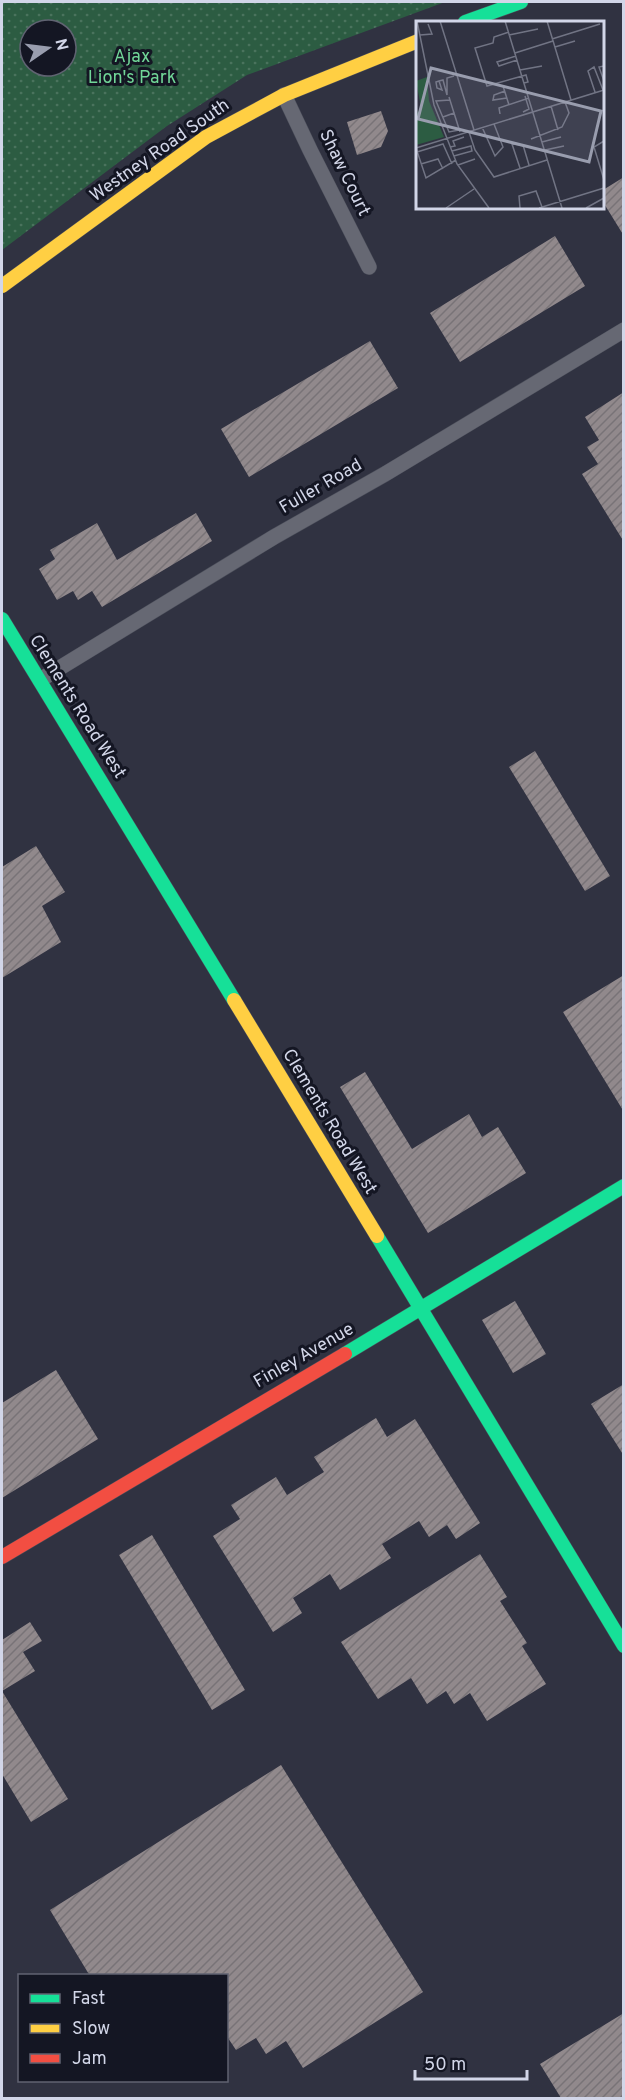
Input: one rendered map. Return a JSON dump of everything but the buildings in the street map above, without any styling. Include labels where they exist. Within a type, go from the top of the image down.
[{"type":"street","points":[[468,21],[521,2]]},
{"type":"street","name":"Westney Road South","points":[[2,286],[206,137],[284,94],[416,42]]},
{"type":"street","name":"Shaw Court","points":[[284,94],[369,267]]},
{"type":"street","name":"Fuller Road","points":[[40,680],[273,537],[385,474],[624,330]]},
{"type":"street","name":"Clements Road West","points":[[2,619],[624,1646]]},
{"type":"street","name":"Finley Avenue","points":[[2,1557],[624,1186]]},
{"type":"green space","name":"Ajax Lion's Park","points":[[2,2],[445,2],[247,75],[167,126],[2,250]]},
{"type":"traffic: fast","points":[[468,21],[521,2]]},
{"type":"traffic: fast","points":[[2,619],[234,1000]]},
{"type":"traffic: fast","points":[[345,1354],[624,1186]]},
{"type":"traffic: fast","points":[[377,1236],[624,1646]]},
{"type":"traffic: slow","points":[[2,286],[206,137],[284,95],[416,42]]},
{"type":"traffic: slow","points":[[234,1000],[377,1236]]},
{"type":"traffic: jam","points":[[2,1557],[345,1354]]}]
